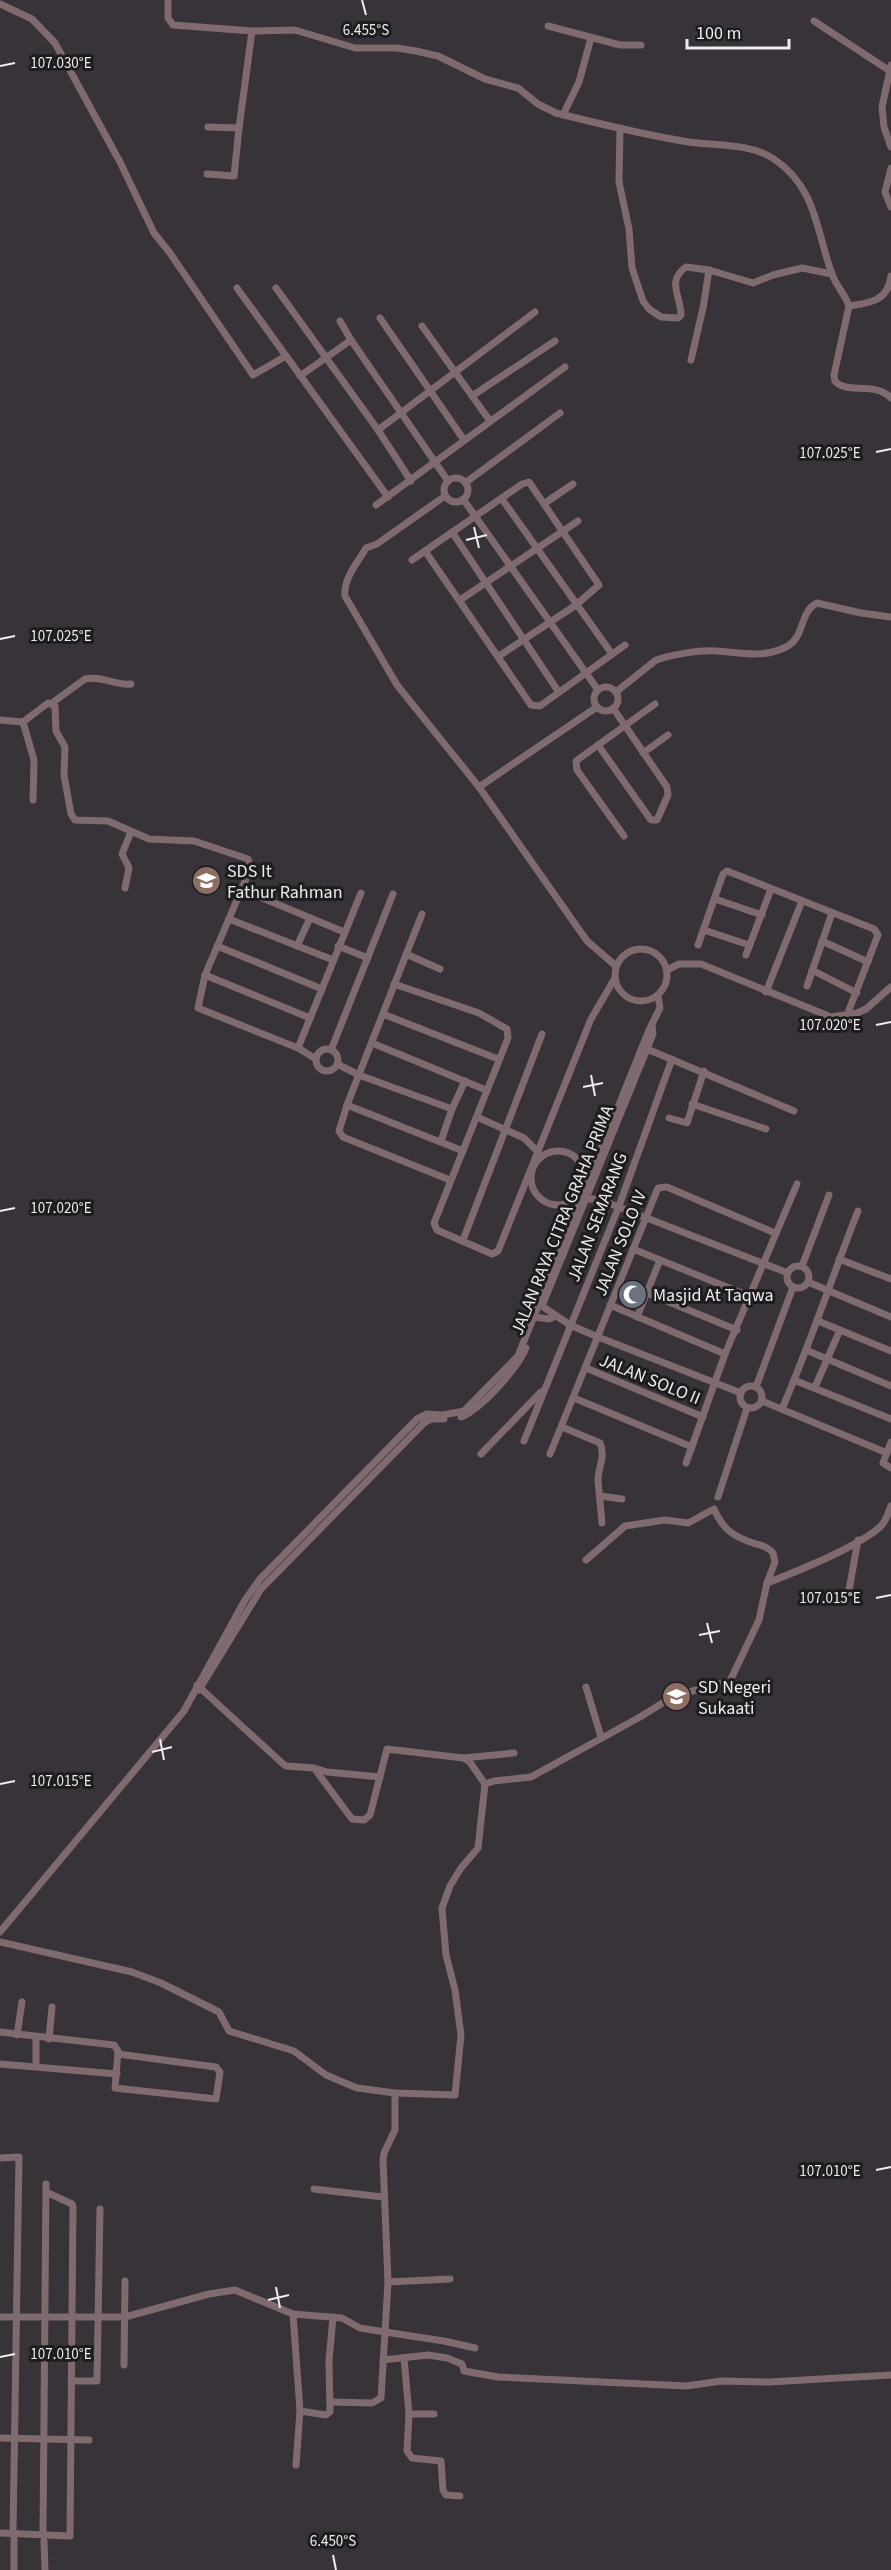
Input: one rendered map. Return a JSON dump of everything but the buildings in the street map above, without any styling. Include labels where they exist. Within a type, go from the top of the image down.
[{"type":"street","points":[[168,0],[168,18],[173,25],[252,32],[296,30],[355,48],[397,48],[438,56],[485,79],[519,88],[538,104],[563,115],[688,141],[749,149],[774,158],[797,182],[810,204],[820,226],[832,274],[849,306],[834,375],[835,381],[843,387],[879,390],[891,398]]},
{"type":"street","points":[[0,4],[32,19],[55,43],[120,162],[154,233],[253,375],[286,356]]},
{"type":"street","points":[[814,21],[890,68],[882,107],[884,127],[889,135],[891,147]]},
{"type":"street","points":[[548,27],[631,46],[641,45]]},
{"type":"street","points":[[207,174],[234,176],[252,32]]},
{"type":"street","points":[[563,115],[579,82],[591,38]]},
{"type":"street","points":[[208,127],[239,128]]},
{"type":"street","points":[[620,128],[619,189],[629,229],[632,268],[643,301],[656,315],[678,318],[681,312],[675,284],[680,272],[690,266],[753,283],[802,268],[832,274]]},
{"type":"street","points":[[891,168],[885,192],[891,207]]},
{"type":"street","points":[[691,360],[704,308],[709,270]]},
{"type":"street","points":[[849,306],[879,300],[891,281],[891,276]]},
{"type":"street","points":[[237,288],[388,497]]},
{"type":"street","points":[[276,288],[378,430],[411,481]]},
{"type":"street","points":[[378,430],[429,389],[535,312]]},
{"type":"street","points":[[380,318],[464,440]]},
{"type":"street","points":[[340,321],[448,481]]},
{"type":"street","points":[[422,326],[490,421]]},
{"type":"street","points":[[300,376],[351,340]]},
{"type":"street","points":[[472,396],[555,341]]},
{"type":"street","points":[[376,505],[565,367]]},
{"type":"street","points":[[465,483],[560,413]]},
{"type":"street","points":[[460,479],[465,483],[467,488],[463,499],[457,502],[450,501],[445,496],[444,488],[448,481],[460,479]]},
{"type":"street","points":[[412,560],[527,482],[545,503],[599,587],[499,656]]},
{"type":"street","points":[[545,503],[573,484]]},
{"type":"street","points":[[445,496],[377,544],[366,548],[349,577],[344,589],[345,596],[397,685],[479,788],[587,941],[616,966]]},
{"type":"street","points":[[463,499],[598,690]]},
{"type":"street","points":[[502,499],[612,654]]},
{"type":"street","points":[[460,600],[486,585],[578,521]]},
{"type":"street","points":[[452,532],[558,691]]},
{"type":"street","points":[[425,551],[531,705],[540,706],[625,645]]},
{"type":"street","points":[[616,692],[656,660],[719,651],[748,655],[782,649],[798,638],[807,613],[817,603],[891,617]]},
{"type":"street","points":[[0,720],[23,722],[48,703],[52,703],[85,679],[92,677],[123,685],[131,684]]},
{"type":"street","points":[[604,687],[616,692],[618,698],[613,708],[608,711],[597,707],[594,695],[598,690],[604,687]]},
{"type":"street","points":[[52,703],[56,709],[56,731],[65,747],[64,775],[71,816],[78,821],[108,821],[149,838],[194,841],[248,859],[250,867],[205,975],[198,1008],[298,1048],[316,1059]]},
{"type":"street","points":[[624,836],[576,766],[577,759],[655,704]]},
{"type":"street","points":[[479,788],[597,707]]},
{"type":"street","points":[[598,745],[651,820],[657,820],[668,790],[613,708]]},
{"type":"street","points":[[23,722],[34,760],[33,800]]},
{"type":"street","points":[[643,753],[668,735]]},
{"type":"street","points":[[125,888],[129,868],[122,854],[131,832]]},
{"type":"street","points":[[698,945],[723,874],[727,871],[877,931],[878,935],[849,1010]]},
{"type":"street","points":[[242,889],[344,932]]},
{"type":"street","points":[[746,955],[771,889]]},
{"type":"street","points":[[298,1048],[360,893]]},
{"type":"street","points":[[331,1050],[393,894]]},
{"type":"street","points":[[715,898],[762,915]]},
{"type":"street","points":[[766,992],[801,901]]},
{"type":"street","points":[[807,986],[832,913]]},
{"type":"street","points":[[422,914],[347,1105],[339,1131],[343,1137],[450,1180]]},
{"type":"street","points":[[230,918],[333,960]]},
{"type":"street","points":[[297,946],[310,918]]},
{"type":"street","points":[[704,930],[749,945]]},
{"type":"street","points":[[822,941],[868,962]]},
{"type":"street","points":[[217,946],[322,989]]},
{"type":"street","points":[[338,946],[368,958]]},
{"type":"street","points":[[394,984],[479,1013],[504,1026],[508,1038],[434,1223],[434,1228],[490,1253],[498,1251],[591,1019],[615,978],[616,966],[626,953],[643,949],[658,955],[667,970],[666,984],[658,996],[645,1002],[631,1000],[620,991],[615,978]]},
{"type":"street","points":[[406,954],[440,969]]},
{"type":"street","points":[[667,970],[679,964],[701,964],[831,1017],[857,1013],[866,1009],[891,987]]},
{"type":"street","points":[[812,970],[857,993]]},
{"type":"street","points":[[205,975],[310,1018]]},
{"type":"street","points":[[652,1025],[660,1008],[658,996]]},
{"type":"street","points":[[383,1014],[498,1059]]},
{"type":"street","name":"JALAN RAYA CITRA GRAHA PRIMA","points":[[0,1932],[69,1846],[163,1738],[200,1686],[248,1602],[424,1423],[430,1419],[467,1415],[522,1357],[541,1305],[555,1281],[582,1196],[653,1034],[652,1025]]},
{"type":"street","name":"JALAN RAYA CITRA GRAHA PRIMA","points":[[588,1184],[652,1025]]},
{"type":"street","points":[[463,1240],[542,1034]]},
{"type":"street","points":[[372,1043],[486,1090]]},
{"type":"street","points":[[647,1049],[704,1071],[794,1111]]},
{"type":"street","points":[[331,1050],[335,1053],[337,1064],[333,1069],[321,1070],[316,1059],[319,1053],[331,1050]]},
{"type":"street","name":"JALAN SEMARANG","points":[[524,1441],[618,1206],[672,1059]]},
{"type":"street","points":[[337,1064],[359,1075],[452,1109]]},
{"type":"street","points":[[669,1118],[687,1124],[704,1071]]},
{"type":"street","points":[[441,1141],[465,1081]]},
{"type":"street","points":[[692,1104],[766,1129]]},
{"type":"street","points":[[347,1105],[463,1151]]},
{"type":"street","points":[[477,1117],[524,1138],[537,1151]]},
{"type":"street","points":[[524,1138],[542,1138]]},
{"type":"street","points":[[582,1196],[585,1177],[582,1167],[571,1154],[560,1151],[548,1153],[531,1168],[533,1187],[548,1202],[562,1204],[582,1196],[598,1199],[788,1273]]},
{"type":"street","points":[[588,1184],[598,1199]]},
{"type":"street","points":[[687,1463],[725,1354],[797,1184]]},
{"type":"street","name":"JALAN SOLO IV","points":[[550,1454],[658,1188],[665,1186],[775,1233]]},
{"type":"street","points":[[802,1266],[828,1195]]},
{"type":"street","points":[[782,1409],[830,1291],[839,1259],[858,1211]]},
{"type":"street","points":[[633,1249],[749,1296]]},
{"type":"street","points":[[839,1259],[891,1279]]},
{"type":"street","points":[[638,1317],[660,1260]]},
{"type":"street","points":[[796,1266],[802,1266],[807,1270],[808,1282],[804,1287],[793,1287],[788,1281],[788,1273],[796,1266]]},
{"type":"street","points":[[808,1282],[891,1317]]},
{"type":"street","points":[[756,1387],[793,1287]]},
{"type":"street","points":[[647,1293],[736,1330]]},
{"type":"street","points":[[541,1305],[570,1325],[715,1385],[741,1393]]},
{"type":"street","points":[[610,1305],[725,1354]]},
{"type":"street","points":[[536,1318],[549,1319],[555,1316]]},
{"type":"street","points":[[818,1321],[891,1351]]},
{"type":"street","points":[[816,1387],[840,1330]]},
{"type":"street","points":[[806,1350],[891,1386]]},
{"type":"street","name":"JALAN SOLO II","points":[[586,1368],[704,1417]]},
{"type":"street","points":[[794,1380],[891,1419]]},
{"type":"street","name":"JALAN SEMARANG","points":[[481,1454],[546,1385]]},
{"type":"street","points":[[747,1408],[740,1398],[741,1393],[745,1388],[756,1387]]},
{"type":"street","points":[[747,1408],[758,1406],[762,1401],[762,1395],[756,1387]]},
{"type":"street","points":[[574,1398],[692,1447]]},
{"type":"street","points":[[762,1401],[887,1453]]},
{"type":"street","points":[[718,1497],[747,1408]]},
{"type":"street","points":[[562,1427],[600,1443],[603,1455],[598,1478],[602,1523]]},
{"type":"street","points":[[891,1442],[883,1463],[891,1468]]},
{"type":"street","points":[[600,1496],[622,1499]]},
{"type":"street","points":[[767,1583],[858,1540],[881,1526],[891,1506]]},
{"type":"street","points":[[485,1784],[531,1777],[674,1696],[699,1687],[726,1683],[734,1678],[759,1620],[767,1583],[775,1562],[773,1553],[768,1548],[730,1534],[721,1524],[714,1509],[688,1523],[665,1520],[625,1526],[586,1560]]},
{"type":"street","points":[[848,1596],[858,1540]]},
{"type":"street","points":[[200,1686],[286,1766],[314,1767],[327,1772],[380,1777]]},
{"type":"street","points":[[586,1687],[601,1737]]},
{"type":"street","points":[[314,1767],[348,1815],[358,1821],[370,1815],[387,1749],[463,1758],[513,1753]]},
{"type":"street","points":[[0,1942],[132,1972],[161,1983],[219,2012],[224,2018],[225,2026],[231,2032],[294,2051],[326,2075],[357,2088],[395,2093],[453,2096],[457,2092],[461,2035],[455,1990],[446,1955],[442,1908],[460,1868],[478,1848],[485,1784],[469,1761],[463,1758]]},
{"type":"street","points":[[17,2035],[22,2002]]},
{"type":"street","points":[[49,2039],[52,2007]]},
{"type":"street","points":[[0,2032],[114,2045],[118,2054],[115,2088],[216,2098],[220,2072],[216,2067],[118,2054]]},
{"type":"street","points":[[36,2037],[36,2066]]},
{"type":"street","points":[[0,2064],[117,2074]]},
{"type":"street","points":[[331,2403],[372,2403],[379,2400],[382,2391],[388,2282],[383,2197],[384,2155],[395,2133],[395,2093]]},
{"type":"street","points":[[0,2158],[20,2157],[14,2570]]},
{"type":"street","points":[[0,2533],[44,2538],[70,2536],[73,2205],[46,2188],[44,2439],[44,2538],[45,2570]]},
{"type":"street","points":[[314,2189],[383,2197]]},
{"type":"street","points":[[71,2381],[97,2381],[100,2209]]},
{"type":"street","points":[[388,2282],[450,2279]]},
{"type":"street","points":[[124,2365],[125,2282]]},
{"type":"street","points":[[0,2317],[124,2317],[209,2294],[235,2290],[293,2314],[344,2319],[360,2328],[444,2341],[475,2349]]},
{"type":"street","points":[[293,2314],[300,2411],[296,2465]]},
{"type":"street","points":[[300,2411],[328,2414],[331,2403],[329,2361],[333,2317]]},
{"type":"street","points":[[383,2360],[436,2356],[462,2364],[464,2371],[488,2376],[617,2384],[686,2386],[722,2381],[769,2382],[891,2375]]},
{"type":"street","points":[[404,2358],[409,2414],[408,2454],[412,2458],[441,2461],[443,2490],[446,2495],[460,2496]]},
{"type":"street","points":[[409,2414],[434,2414]]},
{"type":"street","points":[[0,2438],[89,2440]]},
{"type":"place","name":"SDS It Fathur Rahman","points":[[206,881]]},
{"type":"place","name":"Masjid At Taqwa","points":[[632,1295]]},
{"type":"place","name":"SD Negeri Sukaati","points":[[677,1697]]}]
